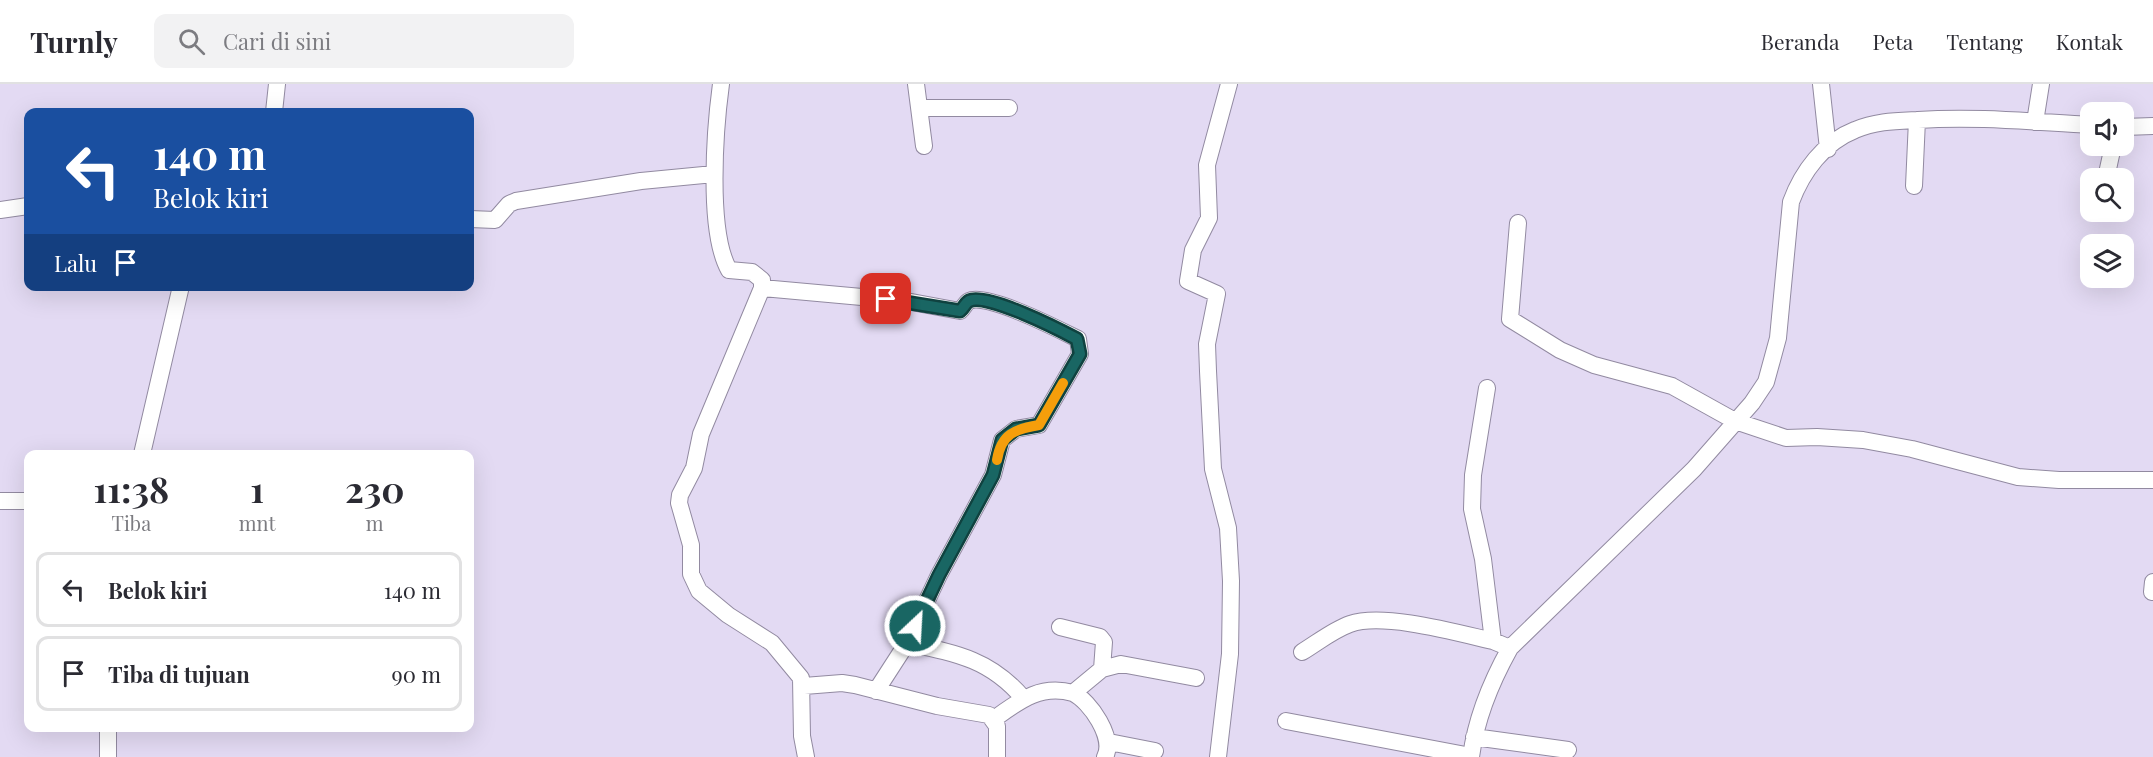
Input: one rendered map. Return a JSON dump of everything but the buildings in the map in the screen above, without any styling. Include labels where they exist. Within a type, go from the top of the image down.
[{"type":"street","points":[[275,108],[278,84]]},
{"type":"street","points":[[721,84],[714,174],[726,264],[729,270],[752,272],[759,276],[762,288],[701,434],[694,468],[680,495],[679,503],[691,545],[691,574],[699,591],[728,615],[772,643],[797,672],[804,686],[802,736],[806,757]]},
{"type":"street","points":[[916,84],[924,146]]},
{"type":"street","points":[[1218,757],[1230,654],[1231,581],[1228,528],[1213,469],[1208,371],[1207,344],[1217,294],[1188,281],[1193,250],[1209,218],[1207,165],[1229,84]]},
{"type":"street","points":[[1821,84],[1827,149]]},
{"type":"street","points":[[2035,122],[2041,84]]},
{"type":"street","points":[[919,108],[1009,108]]},
{"type":"street","points":[[1286,721],[1397,740],[1471,756],[1474,737],[1493,680],[1510,648],[1694,469],[1752,403],[1772,368],[1778,338],[1791,202],[1797,186],[1813,161],[1853,130],[1880,122],[1950,117],[2080,124]]},
{"type":"street","points":[[1914,186],[1917,120]]},
{"type":"street","points":[[2134,127],[2153,126]]},
{"type":"street","points":[[474,219],[495,220],[509,204],[516,201],[641,181],[714,174]]},
{"type":"street","points":[[0,210],[24,207]]},
{"type":"street","points":[[1518,223],[1510,319],[1560,350],[1594,365],[1672,386],[1735,421],[1786,438],[1817,437],[1863,440],[1912,449],[2018,477],[2059,480],[2153,480]]},
{"type":"street","points":[[762,288],[906,301],[960,311],[967,302],[977,300],[1026,313],[1077,339],[1080,345],[1080,354],[1039,425],[1016,429],[1002,440],[993,475],[939,575],[907,644],[876,691]]},
{"type":"street","points":[[143,450],[180,291]]},
{"type":"street","points":[[1487,388],[1473,475],[1472,509],[1483,559],[1493,641]]},
{"type":"street","points":[[0,501],[24,501]]},
{"type":"street","points":[[1302,652],[1342,627],[1365,621],[1411,624],[1493,641],[1510,648]]},
{"type":"street","points":[[1060,627],[1100,637],[1104,642],[1102,669]]},
{"type":"street","points":[[907,644],[946,651],[984,663],[1007,679],[1023,698]]},
{"type":"street","points":[[1073,693],[1102,669],[1121,664],[1196,678]]},
{"type":"street","points":[[804,686],[842,683],[937,706],[989,715],[997,726],[997,757]]},
{"type":"street","points":[[994,719],[1023,698],[1046,690],[1073,693],[1086,700],[1107,750],[1155,751]]},
{"type":"street","points":[[108,732],[108,757]]},
{"type":"street","points":[[1474,737],[1568,750]]},
{"type":"slow traffic","points":[[997,460],[1002,440],[1016,429],[1039,425],[1063,383]]},
{"type":"route","points":[[886,299],[960,311],[967,302],[977,300],[1026,313],[1077,339],[1080,345],[1080,354],[1039,425],[1016,429],[1002,440],[993,475],[939,575],[915,626]]}]
